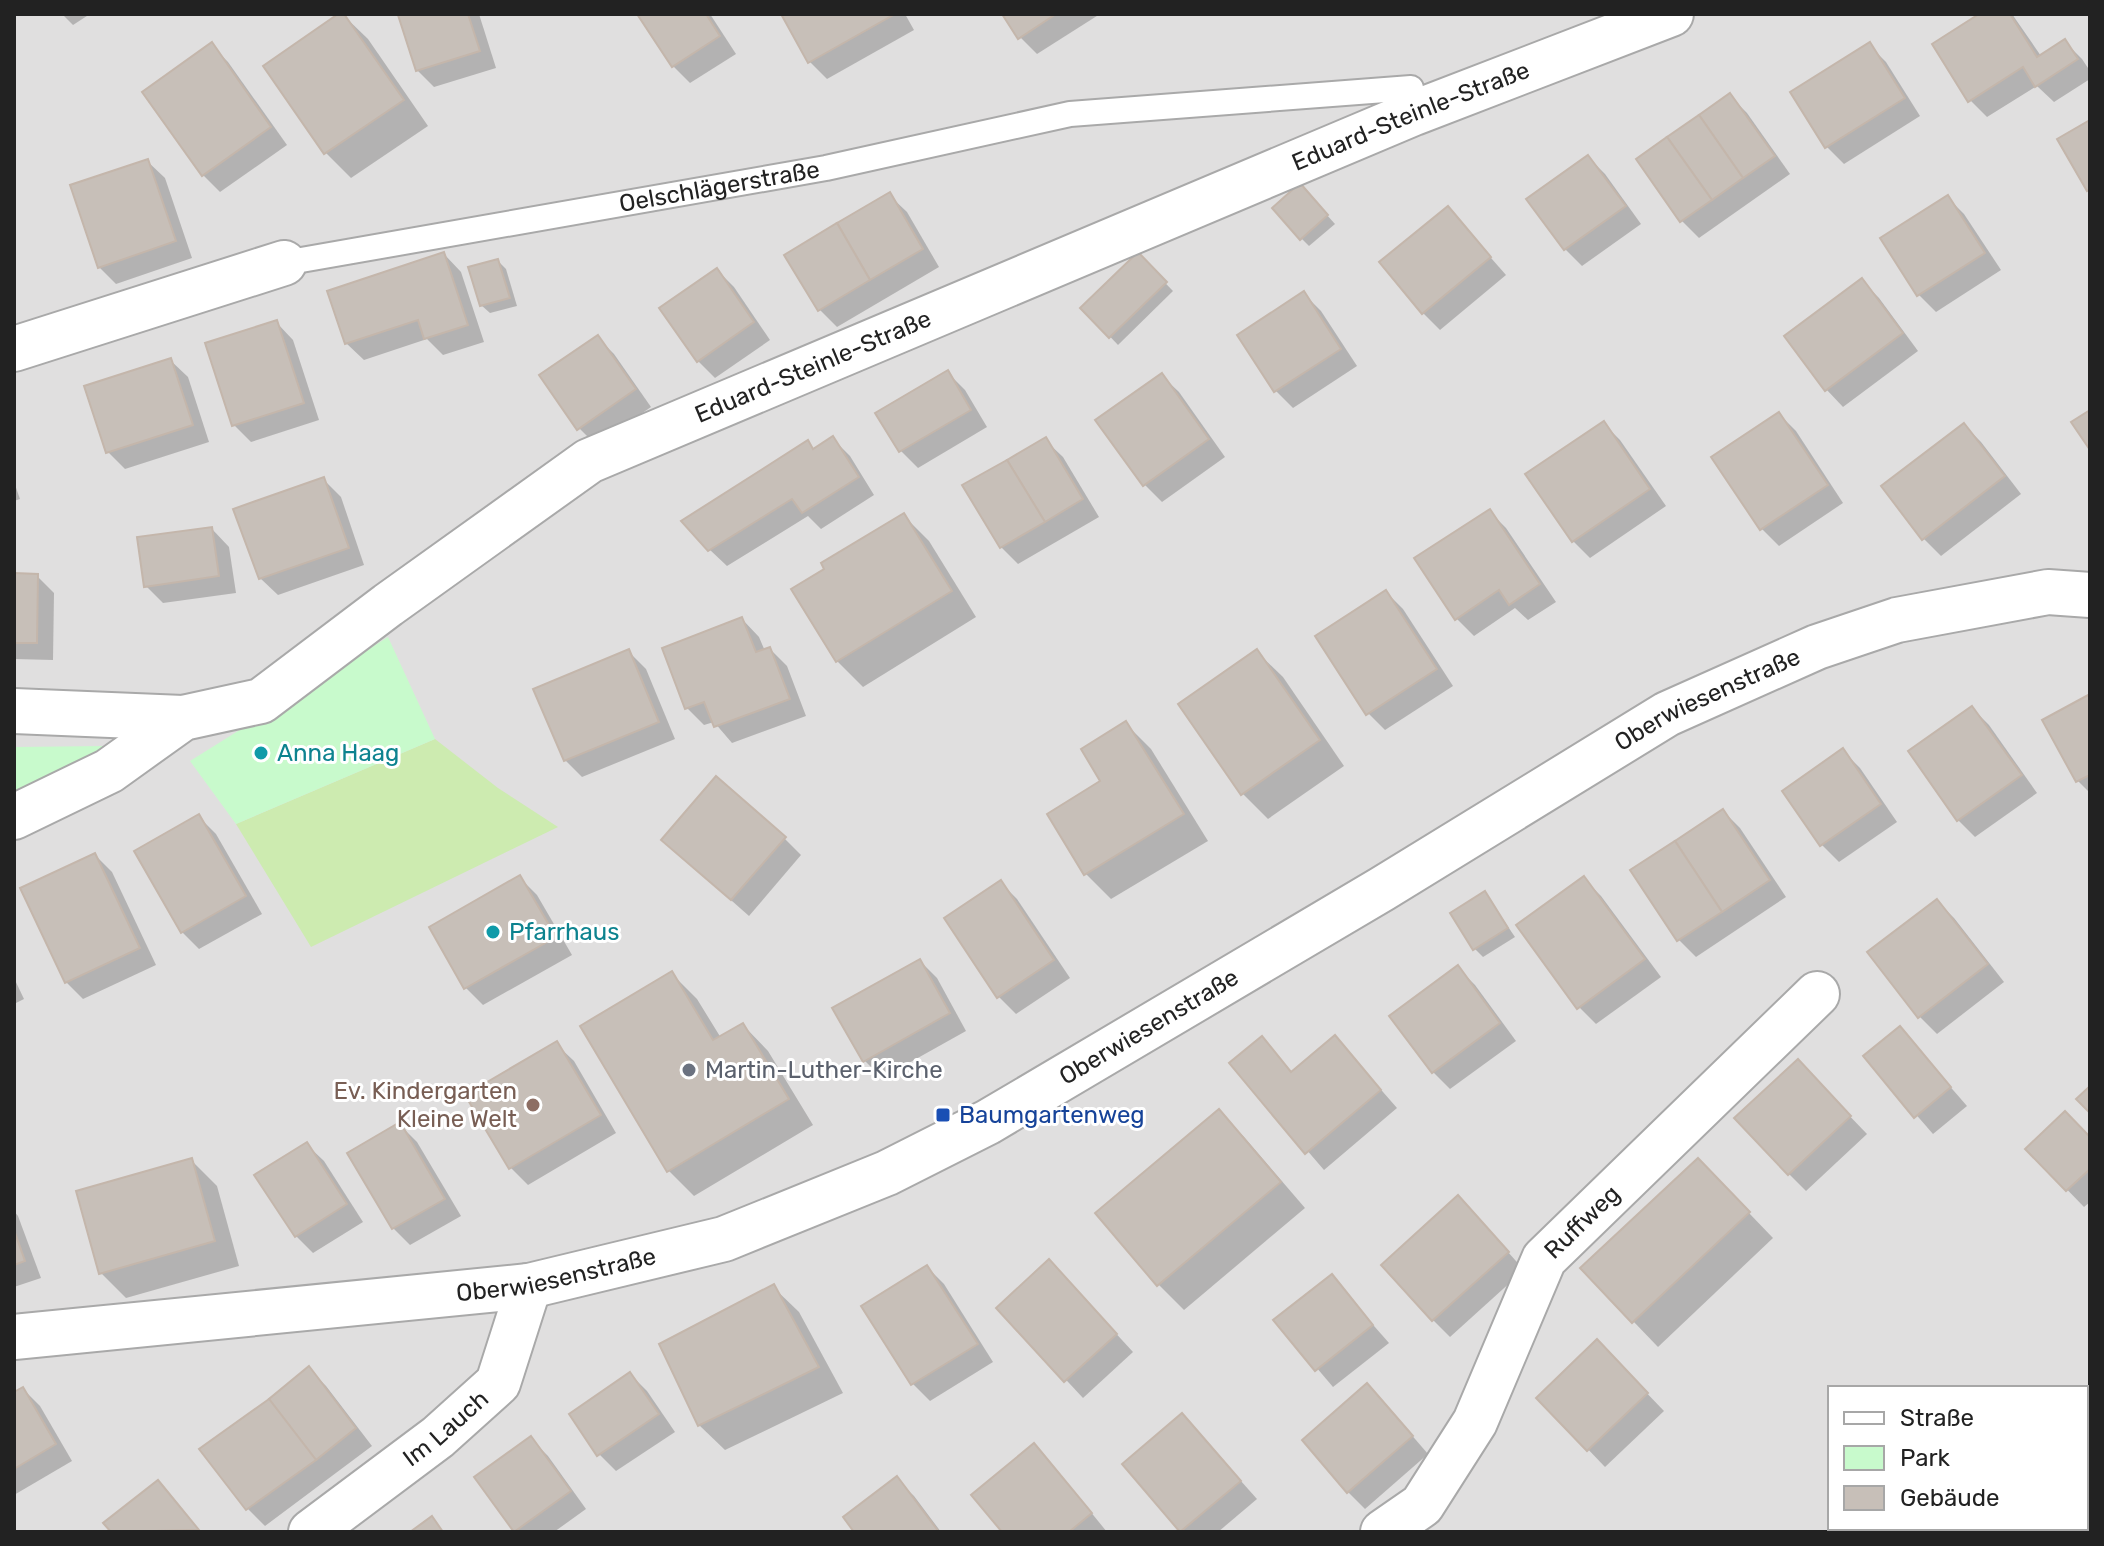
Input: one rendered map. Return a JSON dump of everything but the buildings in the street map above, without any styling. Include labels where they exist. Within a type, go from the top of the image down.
[{"type":"street","name":"Eduard-Steinle-Straße","points":[[14,817],[109,771],[183,718],[261,701],[388,605],[589,461],[1414,113],[1671,14]]},
{"type":"street","name":"Oelschlägerstraße","points":[[14,349],[284,263]]},
{"type":"street","name":"Oberwiesenstraße","points":[[14,1337],[529,1286],[724,1239],[887,1173],[988,1122],[1382,889],[1667,714],[1817,647],[1897,620],[2048,592],[2090,595]]},
{"type":"street","points":[[14,711],[183,718]]},
{"type":"street","name":"Ruffweg","points":[[1383,1532],[1422,1505],[1475,1422],[1544,1259],[1817,994]]},
{"type":"street","name":"Im Lauch","points":[[311,1532],[438,1437],[498,1383],[529,1286]]},
{"type":"lane","name":"Oelschlägerstraße","points":[[284,263],[826,168],[1070,114],[1411,88],[1414,113]]},
{"type":"shaded area","points":[[14,14],[2090,14],[2090,1532],[14,1532]]},
{"type":"green space","points":[[388,637],[435,739],[236,824],[190,761]]},
{"type":"green space","points":[[435,739],[498,788],[558,827],[311,947],[236,824]]},
{"type":"green space","points":[[107,746],[14,792],[14,747]]},
{"type":"place","name":"Anna Haag","points":[[261,753]]},
{"type":"place","name":"Pfarrhaus","points":[[493,932]]},
{"type":"place","name":"Martin-Luther-Kirche","points":[[689,1070]]},
{"type":"place","name":"Ev. Kindergarten Kleine Welt","points":[[533,1105]]},
{"type":"place","name":"Baumgartenweg","points":[[943,1115]]}]
